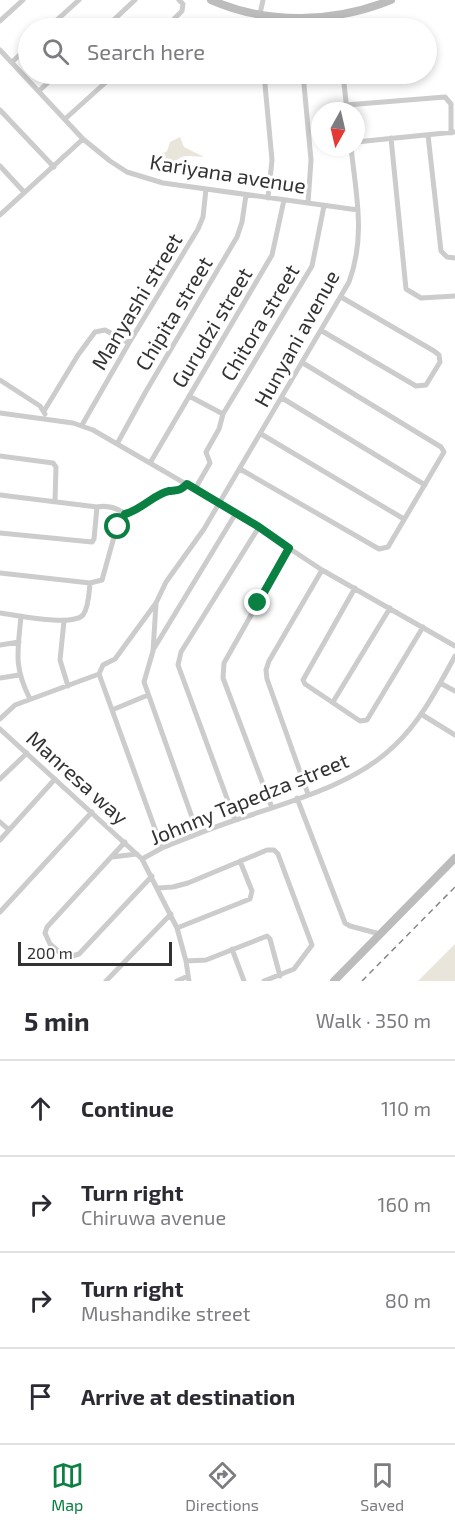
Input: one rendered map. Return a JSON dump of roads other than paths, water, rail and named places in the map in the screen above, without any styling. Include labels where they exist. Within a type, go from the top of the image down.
[{"type":"street","points":[[0,21],[23,0]]},
{"type":"street","points":[[59,18],[79,0]]},
{"type":"street","points":[[116,18],[135,0]]},
{"type":"street","points":[[174,18],[184,7],[179,0]]},
{"type":"street","points":[[211,0],[224,6],[284,18]]},
{"type":"street","points":[[260,14],[263,0]]},
{"type":"street","points":[[302,18],[338,15],[391,0]]},
{"type":"street","name":"Kariyana avenue","points":[[0,50],[18,68]]},
{"type":"street","points":[[12,62],[18,56]]},
{"type":"street","name":"Kariyana avenue","points":[[32,84],[83,139],[127,172],[164,183],[358,210]]},
{"type":"street","points":[[39,91],[46,84]]},
{"type":"street","points":[[65,119],[104,84]]},
{"type":"street","points":[[265,84],[272,160],[268,198]]},
{"type":"street","points":[[304,84],[311,160],[308,203]]},
{"type":"street","points":[[344,84],[346,102]]},
{"type":"street","points":[[365,106],[445,97],[451,104],[453,133],[365,141]]},
{"type":"street","points":[[0,110],[54,167]]},
{"type":"street","points":[[428,135],[441,251],[446,256],[455,258]]},
{"type":"street","points":[[391,138],[406,289],[421,298],[455,296]]},
{"type":"street","points":[[0,215],[83,139]]},
{"type":"street","name":"Hunyani avenue","points":[[99,674],[103,665],[115,659],[156,603],[166,582],[204,529],[349,282],[360,243],[352,156]]},
{"type":"street","points":[[0,166],[24,192]]},
{"type":"street","name":"Manyashi street","points":[[82,425],[198,229],[203,217],[206,189]]},
{"type":"street","name":"Chipita street","points":[[117,444],[237,237],[246,195]]},
{"type":"street","name":"Gurudzi street","points":[[150,463],[272,255],[284,200]]},
{"type":"street","name":"Chitora street","points":[[195,489],[210,464],[206,452],[223,420],[223,414],[312,266],[324,206]]},
{"type":"street","points":[[322,331],[416,386],[426,385],[440,362],[439,355],[434,351],[341,297]]},
{"type":"street","points":[[44,411],[78,355],[95,332],[105,330],[129,343]]},
{"type":"street","points":[[240,469],[370,546],[379,549],[387,548],[425,485],[444,452],[443,449],[303,363]]},
{"type":"street","points":[[0,380],[40,405],[46,418]]},
{"type":"street","points":[[189,396],[223,414]]},
{"type":"street","points":[[282,398],[425,485]]},
{"type":"street","points":[[0,413],[82,425],[236,513],[322,570],[455,646]]},
{"type":"street","points":[[261,434],[404,519]]},
{"type":"street","points":[[0,456],[53,463],[56,467],[55,501]]},
{"type":"street","points":[[0,573],[90,583],[102,580],[114,537],[125,514],[144,507],[169,491],[181,490],[187,484]]},
{"type":"street","points":[[0,495],[97,507],[105,506],[115,508],[125,514]]},
{"type":"street","points":[[0,534],[92,542],[97,507]]},
{"type":"street","points":[[153,651],[236,513]]},
{"type":"street","points":[[235,820],[178,665],[181,652],[259,527]]},
{"type":"street","points":[[272,807],[222,671],[228,655],[289,548]]},
{"type":"street","points":[[308,794],[267,679],[266,670],[322,570]]},
{"type":"street","points":[[0,613],[64,621],[76,619],[84,613],[90,583]]},
{"type":"street","points":[[355,588],[303,678],[304,684],[360,721],[365,722],[423,627]]},
{"type":"street","points":[[156,603],[153,651],[144,682],[198,834]]},
{"type":"street","points":[[333,702],[390,608]]},
{"type":"street","points":[[21,616],[17,659],[19,675],[30,699]]},
{"type":"street","points":[[64,621],[60,660],[68,686]]},
{"type":"street","points":[[0,645],[19,642]]},
{"type":"street","name":"Johnny Tapedza street","points":[[142,860],[162,848],[350,778],[378,761],[408,732],[440,684],[455,656]]},
{"type":"street","points":[[0,719],[12,707],[99,674],[162,848]]},
{"type":"street","points":[[0,678],[19,675]]},
{"type":"street","points":[[440,684],[455,691]]},
{"type":"street","points":[[112,710],[148,695]]},
{"type":"street","points":[[421,714],[455,735]]},
{"type":"street","name":"Manresa way","points":[[0,729],[142,860],[177,928],[189,978]]},
{"type":"street","points":[[0,779],[27,753]]},
{"type":"street","points":[[0,840],[55,779]]},
{"type":"street","points":[[297,798],[345,923],[380,934]]},
{"type":"street","points":[[0,912],[92,812]]},
{"type":"street","points":[[0,822],[9,830]]},
{"type":"street","points":[[125,842],[47,927],[45,933],[50,944],[66,958],[79,954],[152,876]]},
{"type":"street","points":[[158,888],[181,885],[267,850],[274,850],[279,854],[311,941],[311,947],[297,966],[264,981]]},
{"type":"street","points":[[112,857],[137,854]]},
{"type":"street","points":[[334,981],[455,858]]},
{"type":"street","points":[[177,928],[250,899],[252,891],[240,861]]},
{"type":"street","points":[[106,981],[171,914]]},
{"type":"street","points":[[186,961],[206,960],[264,936],[269,938],[280,975]]},
{"type":"street","points":[[232,949],[244,981]]},
{"type":"street","points":[[177,981],[189,978]]},
{"type":"railway","points":[[362,981],[455,887]]}]
